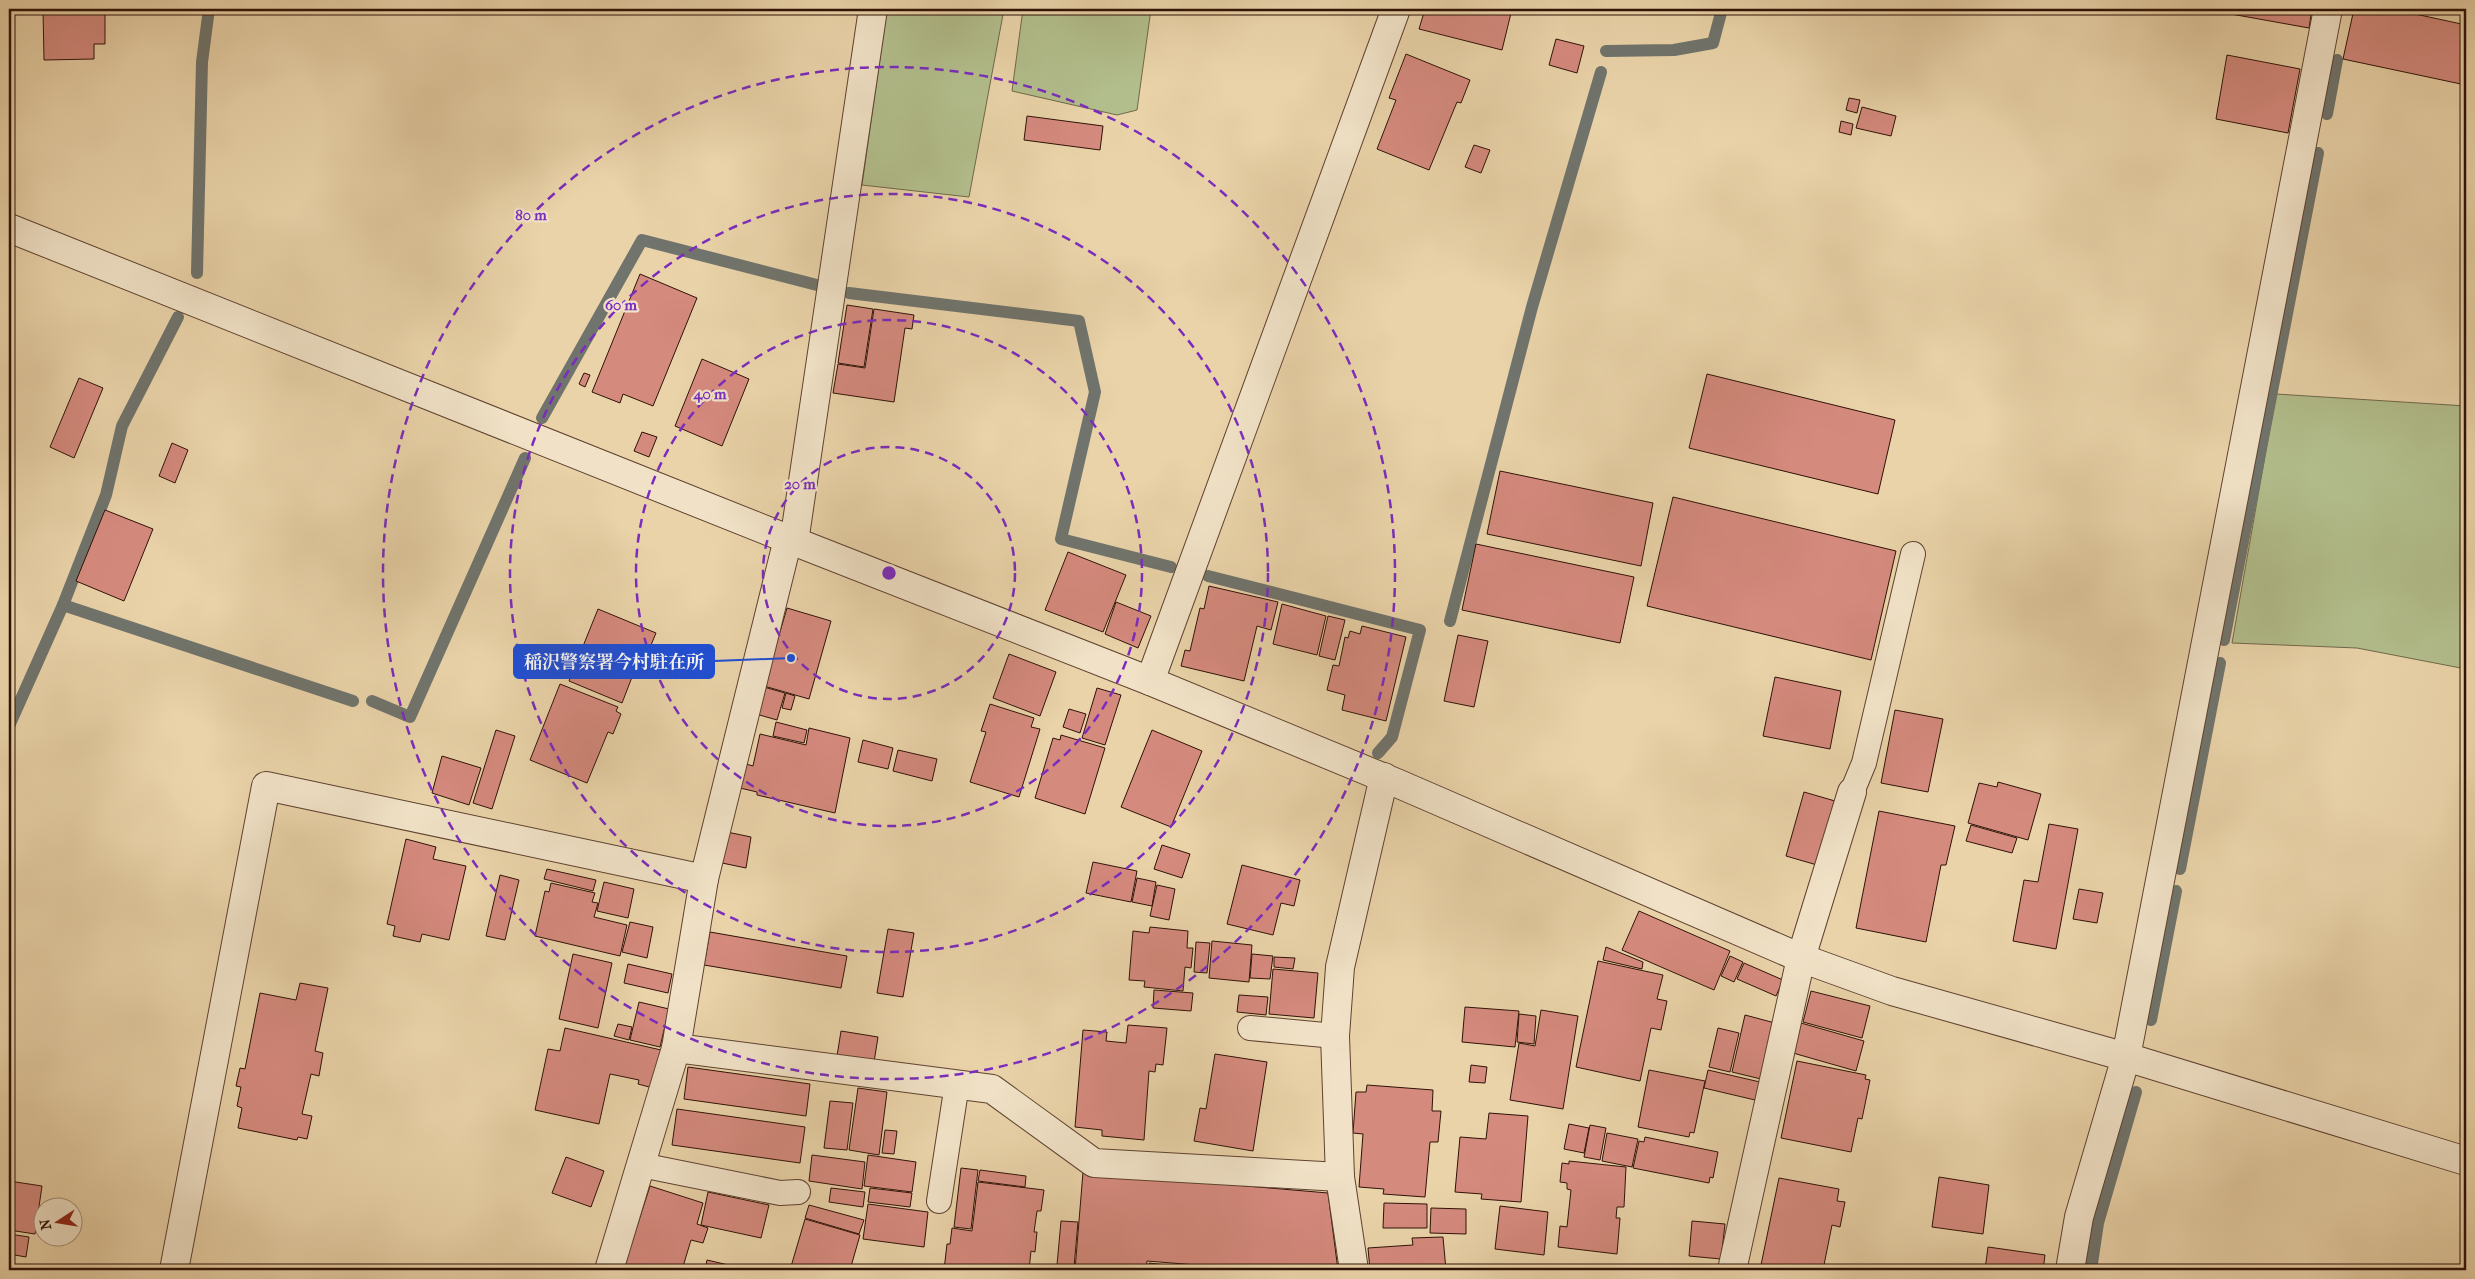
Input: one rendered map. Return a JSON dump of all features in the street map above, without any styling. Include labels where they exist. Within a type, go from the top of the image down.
[{"type":"street","points":[[609,1270],[676,1048],[704,879],[791,541],[873,9]]},
{"type":"street","points":[[1150,681],[1396,9]]},
{"type":"street","points":[[2070,1270],[2079,1217],[2126,1057],[2328,9]]},
{"type":"street","points":[[9,228],[791,541],[1150,681],[1384,777],[1801,958],[1892,991],[2126,1057],[2466,1161]]},
{"type":"street","points":[[1354,1270],[1340,1177],[1336,1036],[1340,967],[1384,777]]},
{"type":"street","points":[[174,1270],[266,786],[704,879]]},
{"type":"street","points":[[1732,1270],[1801,958],[1852,792]]},
{"type":"street","points":[[676,1048],[992,1089],[1094,1163],[1340,1177]]},
{"type":"lane","points":[[1852,792],[1864,763],[1913,554]]},
{"type":"lane","points":[[1250,1028],[1336,1036]]},
{"type":"lane","points":[[939,1201],[956,1084]]},
{"type":"lane","points":[[641,1165],[780,1194],[798,1192]]},
{"type":"green space","points":[[887,9],[1004,9],[969,197],[862,185]]},
{"type":"green space","points":[[1023,9],[1151,9],[1137,110],[1117,115],[1012,91]]},
{"type":"green space","points":[[2276,394],[2466,406],[2466,669],[2357,648],[2232,643]]},
{"type":"building","points":[[43,9],[105,9],[105,44],[94,44],[94,59],[44,60]]},
{"type":"building","points":[[1425,9],[1444,14],[1446,9],[1512,9],[1502,50],[1419,29]]},
{"type":"building","points":[[2232,9],[2312,9],[2309,28],[2231,14]]},
{"type":"building","points":[[2354,9],[2392,9],[2466,25],[2466,57],[2461,84],[2343,59]]},
{"type":"building","points":[[1556,39],[1584,46],[1577,73],[1549,65]]},
{"type":"building","points":[[1406,54],[1470,80],[1461,103],[1457,102],[1429,170],[1377,149],[1396,100],[1389,98]]},
{"type":"building","points":[[2227,55],[2300,69],[2288,133],[2216,119]]},
{"type":"building","points":[[1849,98],[1860,100],[1857,113],[1846,110]]},
{"type":"building","points":[[1862,107],[1896,116],[1891,136],[1856,128]]},
{"type":"building","points":[[1027,116],[1103,126],[1100,150],[1024,140]]},
{"type":"building","points":[[1841,121],[1853,124],[1851,135],[1839,132]]},
{"type":"building","points":[[1474,145],[1490,150],[1481,173],[1465,167]]},
{"type":"building","points":[[640,274],[697,298],[653,406],[623,394],[620,403],[592,392]]},
{"type":"building","points":[[847,305],[873,309],[864,367],[838,363]]},
{"type":"building","points":[[874,309],[914,315],[912,329],[905,328],[894,402],[833,393],[838,364],[865,368]]},
{"type":"building","points":[[702,359],[749,379],[722,446],[675,426]]},
{"type":"building","points":[[584,373],[590,375],[585,387],[579,384]]},
{"type":"building","points":[[1707,374],[1895,420],[1878,494],[1689,448]]},
{"type":"building","points":[[79,378],[103,388],[74,458],[50,447]]},
{"type":"building","points":[[642,432],[657,437],[649,457],[634,451]]},
{"type":"building","points":[[172,443],[188,450],[175,483],[159,476]]},
{"type":"building","points":[[1500,471],[1653,503],[1641,566],[1487,534]]},
{"type":"building","points":[[1673,497],[1896,551],[1871,660],[1647,606]]},
{"type":"building","points":[[105,510],[153,529],[124,601],[76,581]]},
{"type":"building","points":[[1476,544],[1634,577],[1620,643],[1462,610]]},
{"type":"building","points":[[1068,552],[1126,575],[1103,632],[1045,610]]},
{"type":"building","points":[[1209,586],[1278,602],[1271,630],[1257,626],[1244,681],[1181,666],[1185,650],[1190,651],[1200,608],[1204,609]]},
{"type":"building","points":[[1116,602],[1151,616],[1138,648],[1105,634]]},
{"type":"building","points":[[1282,604],[1326,616],[1317,655],[1273,644]]},
{"type":"building","points":[[787,608],[831,621],[809,699],[764,686]]},
{"type":"building","points":[[598,609],[656,633],[644,662],[639,659],[622,703],[569,681]]},
{"type":"building","points":[[1328,616],[1345,620],[1335,660],[1319,656]]},
{"type":"building","points":[[1362,626],[1406,637],[1386,721],[1342,710],[1345,695],[1327,690],[1333,665],[1339,666],[1345,637],[1348,638],[1350,631],[1360,634]]},
{"type":"building","points":[[1458,635],[1488,641],[1474,707],[1444,701]]},
{"type":"building","points":[[1009,654],[1056,672],[1040,716],[993,698]]},
{"type":"building","points":[[1775,677],[1841,691],[1830,749],[1763,736]]},
{"type":"building","points":[[560,684],[618,707],[616,711],[621,714],[613,734],[608,732],[587,783],[530,760]]},
{"type":"building","points":[[764,687],[785,693],[777,720],[756,714]]},
{"type":"building","points":[[1097,688],[1121,695],[1105,745],[1082,738]]},
{"type":"building","points":[[786,693],[795,696],[791,710],[782,708]]},
{"type":"building","points":[[990,704],[1034,718],[1031,727],[1040,729],[1019,797],[970,782],[986,732],[981,731]]},
{"type":"building","points":[[1069,709],[1086,714],[1080,733],[1063,727]]},
{"type":"building","points":[[1895,710],[1943,719],[1928,792],[1881,783]]},
{"type":"building","points":[[776,722],[807,730],[804,743],[773,736]]},
{"type":"building","points":[[809,728],[850,738],[835,813],[757,795],[757,792],[740,788],[746,764],[753,766],[760,734],[806,745]]},
{"type":"building","points":[[496,730],[515,736],[492,809],[473,803]]},
{"type":"building","points":[[1152,730],[1202,751],[1171,827],[1121,807]]},
{"type":"building","points":[[1061,735],[1105,748],[1085,814],[1035,798],[1053,738],[1060,740]]},
{"type":"building","points":[[863,740],[893,748],[888,769],[858,762]]},
{"type":"building","points":[[898,750],[937,759],[932,781],[893,771]]},
{"type":"building","points":[[442,756],[481,768],[469,805],[432,793]]},
{"type":"building","points":[[1998,782],[2041,794],[2028,840],[1968,823],[1979,783],[1997,787]]},
{"type":"building","points":[[1804,792],[1835,801],[1817,865],[1786,856]]},
{"type":"building","points":[[1879,811],[1955,826],[1946,865],[1941,865],[1926,942],[1856,928]]},
{"type":"building","points":[[2049,824],[2078,829],[2056,949],[2013,941],[2024,880],[2038,882]]},
{"type":"building","points":[[1971,825],[2017,838],[2012,853],[1966,841]]},
{"type":"building","points":[[727,832],[751,837],[746,868],[722,863]]},
{"type":"building","points":[[406,839],[436,847],[433,859],[466,866],[449,940],[422,934],[420,942],[393,936],[395,926],[387,924]]},
{"type":"building","points":[[1162,845],[1190,854],[1182,878],[1154,869]]},
{"type":"building","points":[[1093,862],[1137,871],[1131,902],[1086,893]]},
{"type":"building","points":[[1242,865],[1300,880],[1294,906],[1281,903],[1273,935],[1227,924]]},
{"type":"building","points":[[547,869],[596,880],[593,891],[544,879]]},
{"type":"building","points":[[500,875],[519,880],[505,940],[486,936]]},
{"type":"building","points":[[1137,878],[1156,882],[1152,906],[1132,902]]},
{"type":"building","points":[[604,882],[634,889],[628,918],[597,911]]},
{"type":"building","points":[[551,883],[595,893],[592,902],[598,903],[594,917],[627,925],[620,956],[535,936],[545,891],[549,892]]},
{"type":"building","points":[[1157,885],[1175,889],[1169,920],[1150,916]]},
{"type":"building","points":[[2079,889],[2103,893],[2097,923],[2073,919]]},
{"type":"building","points":[[1639,911],[1730,951],[1714,990],[1622,950]]},
{"type":"building","points":[[630,922],[653,927],[647,958],[622,952]]},
{"type":"building","points":[[1150,927],[1188,931],[1187,948],[1193,948],[1191,968],[1185,967],[1183,991],[1144,987],[1145,981],[1129,980],[1133,931],[1149,933]]},
{"type":"building","points":[[888,929],[914,933],[903,997],[877,993]]},
{"type":"building","points":[[710,932],[847,956],[841,988],[704,965]]},
{"type":"building","points":[[1212,941],[1252,945],[1249,982],[1209,978]]},
{"type":"building","points":[[1196,942],[1210,943],[1207,973],[1194,972]]},
{"type":"building","points":[[1606,947],[1643,962],[1642,969],[1603,960]]},
{"type":"building","points":[[573,954],[612,963],[598,1028],[559,1019]]},
{"type":"building","points":[[1252,954],[1273,956],[1270,979],[1250,978]]},
{"type":"building","points":[[1730,956],[1743,962],[1734,982],[1721,976]]},
{"type":"building","points":[[1274,957],[1295,958],[1293,969],[1274,967]]},
{"type":"building","points":[[1598,961],[1663,975],[1657,999],[1667,1001],[1661,1030],[1651,1028],[1640,1081],[1576,1067]]},
{"type":"building","points":[[1744,963],[1783,980],[1776,996],[1737,979]]},
{"type":"building","points":[[628,964],[672,974],[668,993],[624,983]]},
{"type":"building","points":[[1273,969],[1318,973],[1314,1018],[1269,1014]]},
{"type":"building","points":[[300,983],[328,988],[315,1051],[323,1053],[319,1076],[311,1074],[302,1114],[312,1116],[307,1139],[298,1137],[297,1140],[238,1128],[242,1108],[237,1106],[241,1087],[236,1086],[240,1068],[245,1069],[260,993],[296,1000]]},
{"type":"building","points":[[1154,990],[1193,993],[1191,1011],[1153,1008]]},
{"type":"building","points":[[1811,991],[1870,1006],[1862,1038],[1803,1022]]},
{"type":"building","points":[[1239,995],[1268,997],[1266,1015],[1237,1012]]},
{"type":"building","points":[[639,1002],[669,1009],[660,1047],[630,1040]]},
{"type":"building","points":[[1465,1007],[1519,1011],[1515,1047],[1462,1042]]},
{"type":"building","points":[[1541,1010],[1578,1016],[1563,1109],[1510,1100],[1519,1043],[1535,1046]]},
{"type":"building","points":[[1519,1014],[1536,1016],[1534,1044],[1517,1042]]},
{"type":"building","points":[[1745,1015],[1775,1023],[1761,1079],[1732,1072]]},
{"type":"building","points":[[1801,1023],[1864,1041],[1856,1071],[1793,1053]]},
{"type":"building","points":[[618,1024],[632,1027],[629,1040],[614,1036]]},
{"type":"building","points":[[1128,1025],[1167,1028],[1163,1065],[1156,1064],[1155,1072],[1149,1071],[1144,1140],[1102,1136],[1102,1130],[1075,1127],[1083,1030],[1107,1032],[1106,1041],[1126,1043]]},
{"type":"building","points":[[565,1028],[661,1050],[653,1088],[638,1084],[639,1080],[610,1074],[599,1124],[535,1110],[548,1049],[560,1051]]},
{"type":"building","points":[[1718,1028],[1739,1033],[1730,1072],[1709,1067]]},
{"type":"building","points":[[841,1031],[878,1037],[874,1062],[837,1056]]},
{"type":"building","points":[[1215,1054],[1267,1062],[1253,1151],[1194,1141],[1200,1108],[1206,1109]]},
{"type":"building","points":[[1797,1061],[1866,1075],[1865,1079],[1870,1080],[1862,1119],[1858,1118],[1851,1152],[1781,1138]]},
{"type":"building","points":[[1471,1065],[1487,1067],[1485,1083],[1469,1082]]},
{"type":"building","points":[[688,1067],[810,1084],[806,1116],[684,1099]]},
{"type":"building","points":[[1649,1070],[1705,1081],[1694,1133],[1690,1132],[1689,1137],[1638,1127]]},
{"type":"building","points":[[1708,1070],[1760,1082],[1755,1100],[1704,1088]]},
{"type":"building","points":[[1367,1085],[1433,1090],[1432,1111],[1441,1111],[1438,1142],[1430,1142],[1425,1197],[1383,1194],[1384,1189],[1359,1187],[1363,1134],[1353,1133],[1356,1092],[1366,1092]]},
{"type":"building","points":[[858,1088],[887,1092],[879,1155],[849,1150]]},
{"type":"building","points":[[830,1101],[853,1103],[847,1150],[824,1148]]},
{"type":"building","points":[[677,1109],[805,1127],[800,1163],[672,1145]]},
{"type":"building","points":[[1489,1113],[1528,1116],[1521,1202],[1481,1199],[1482,1194],[1455,1192],[1460,1137],[1486,1139]]},
{"type":"building","points":[[1569,1124],[1589,1128],[1584,1153],[1564,1149]]},
{"type":"building","points":[[1590,1125],[1606,1128],[1600,1160],[1584,1157]]},
{"type":"building","points":[[885,1130],[897,1131],[894,1154],[882,1153]]},
{"type":"building","points":[[1607,1133],[1638,1139],[1632,1167],[1602,1161]]},
{"type":"building","points":[[1645,1137],[1718,1152],[1713,1178],[1710,1177],[1709,1183],[1633,1168],[1639,1141],[1644,1142]]},
{"type":"building","points":[[812,1155],[865,1162],[862,1189],[809,1181]]},
{"type":"building","points":[[868,1155],[916,1162],[912,1192],[864,1186]]},
{"type":"building","points":[[566,1157],[604,1171],[591,1207],[552,1193]]},
{"type":"building","points":[[1569,1161],[1626,1167],[1624,1207],[1617,1207],[1616,1218],[1620,1218],[1617,1254],[1558,1247],[1560,1226],[1567,1227],[1571,1190],[1567,1189],[1567,1183],[1560,1182],[1562,1163],[1569,1164]]},
{"type":"building","points":[[961,1168],[978,1170],[971,1229],[954,1227]]},
{"type":"building","points":[[980,1170],[1026,1176],[1025,1187],[978,1181]]},
{"type":"building","points":[[1083,1172],[1328,1193],[1338,1270],[1259,1270],[1147,1261],[1146,1270],[1075,1270]]},
{"type":"building","points":[[1939,1177],[1989,1185],[1983,1234],[1932,1227]]},
{"type":"building","points":[[1779,1178],[1839,1189],[1837,1201],[1845,1202],[1840,1227],[1832,1225],[1823,1270],[1785,1270],[1761,1265]]},
{"type":"building","points":[[9,1181],[42,1186],[41,1196],[32,1196],[32,1234],[9,1230]]},
{"type":"building","points":[[978,1182],[1044,1190],[1041,1211],[1037,1211],[1034,1232],[1037,1232],[1035,1252],[1031,1251],[1029,1270],[944,1270],[947,1244],[950,1244],[952,1228],[972,1231]]},
{"type":"building","points":[[650,1186],[703,1203],[697,1224],[708,1228],[703,1243],[691,1240],[682,1270],[623,1270]]},
{"type":"building","points":[[831,1188],[865,1192],[863,1207],[829,1202]]},
{"type":"building","points":[[870,1188],[912,1193],[910,1207],[868,1202]]},
{"type":"building","points":[[708,1192],[769,1205],[761,1238],[701,1225]]},
{"type":"building","points":[[1384,1203],[1427,1204],[1427,1228],[1383,1228]]},
{"type":"building","points":[[868,1204],[928,1212],[924,1247],[863,1239]]},
{"type":"building","points":[[809,1205],[864,1220],[859,1234],[805,1218]]},
{"type":"building","points":[[1500,1206],[1548,1212],[1544,1255],[1495,1249]]},
{"type":"building","points":[[1431,1208],[1466,1209],[1466,1234],[1430,1233]]},
{"type":"building","points":[[805,1219],[860,1235],[850,1270],[790,1270]]},
{"type":"building","points":[[1061,1221],[1078,1222],[1074,1267],[1057,1265]]},
{"type":"building","points":[[1692,1221],[1725,1224],[1721,1259],[1689,1256]]},
{"type":"building","points":[[9,1234],[29,1237],[26,1257],[9,1254]]},
{"type":"building","points":[[1443,1237],[1446,1270],[1370,1270],[1368,1248],[1413,1245],[1412,1238]]},
{"type":"building","points":[[1988,1247],[2045,1255],[2043,1270],[1985,1270]]},
{"type":"building","points":[[707,1260],[737,1267],[736,1270],[705,1270]]},
{"type":"building","points":[[1149,1263],[1208,1270],[1149,1270]]},
{"type":"waterway","points":[[197,273],[202,62],[209,9]]},
{"type":"waterway","points":[[1606,51],[1674,50],[1713,43],[1722,9]]},
{"type":"waterway","points":[[2327,114],[2337,60]]},
{"type":"waterway","points":[[1450,621],[1532,307],[1601,72]]},
{"type":"waterway","points":[[2224,640],[2318,153]]},
{"type":"waterway","points":[[542,418],[642,240],[817,285]]},
{"type":"waterway","points":[[849,293],[1079,321],[1095,392],[1061,539],[1171,567]]},
{"type":"waterway","points":[[9,726],[63,605],[106,495],[122,426],[178,317]]},
{"type":"waterway","points":[[372,701],[410,717],[525,458]]},
{"type":"waterway","points":[[1208,576],[1420,630],[1392,737],[1378,753]]},
{"type":"waterway","points":[[63,605],[353,701]]},
{"type":"waterway","points":[[2180,869],[2220,663]]},
{"type":"waterway","points":[[2151,1020],[2176,891]]},
{"type":"waterway","points":[[2091,1270],[2098,1223],[2136,1092]]},
{"type":"place","name":"稲沢警察署今村駐在所","points":[[791,658]]}]
